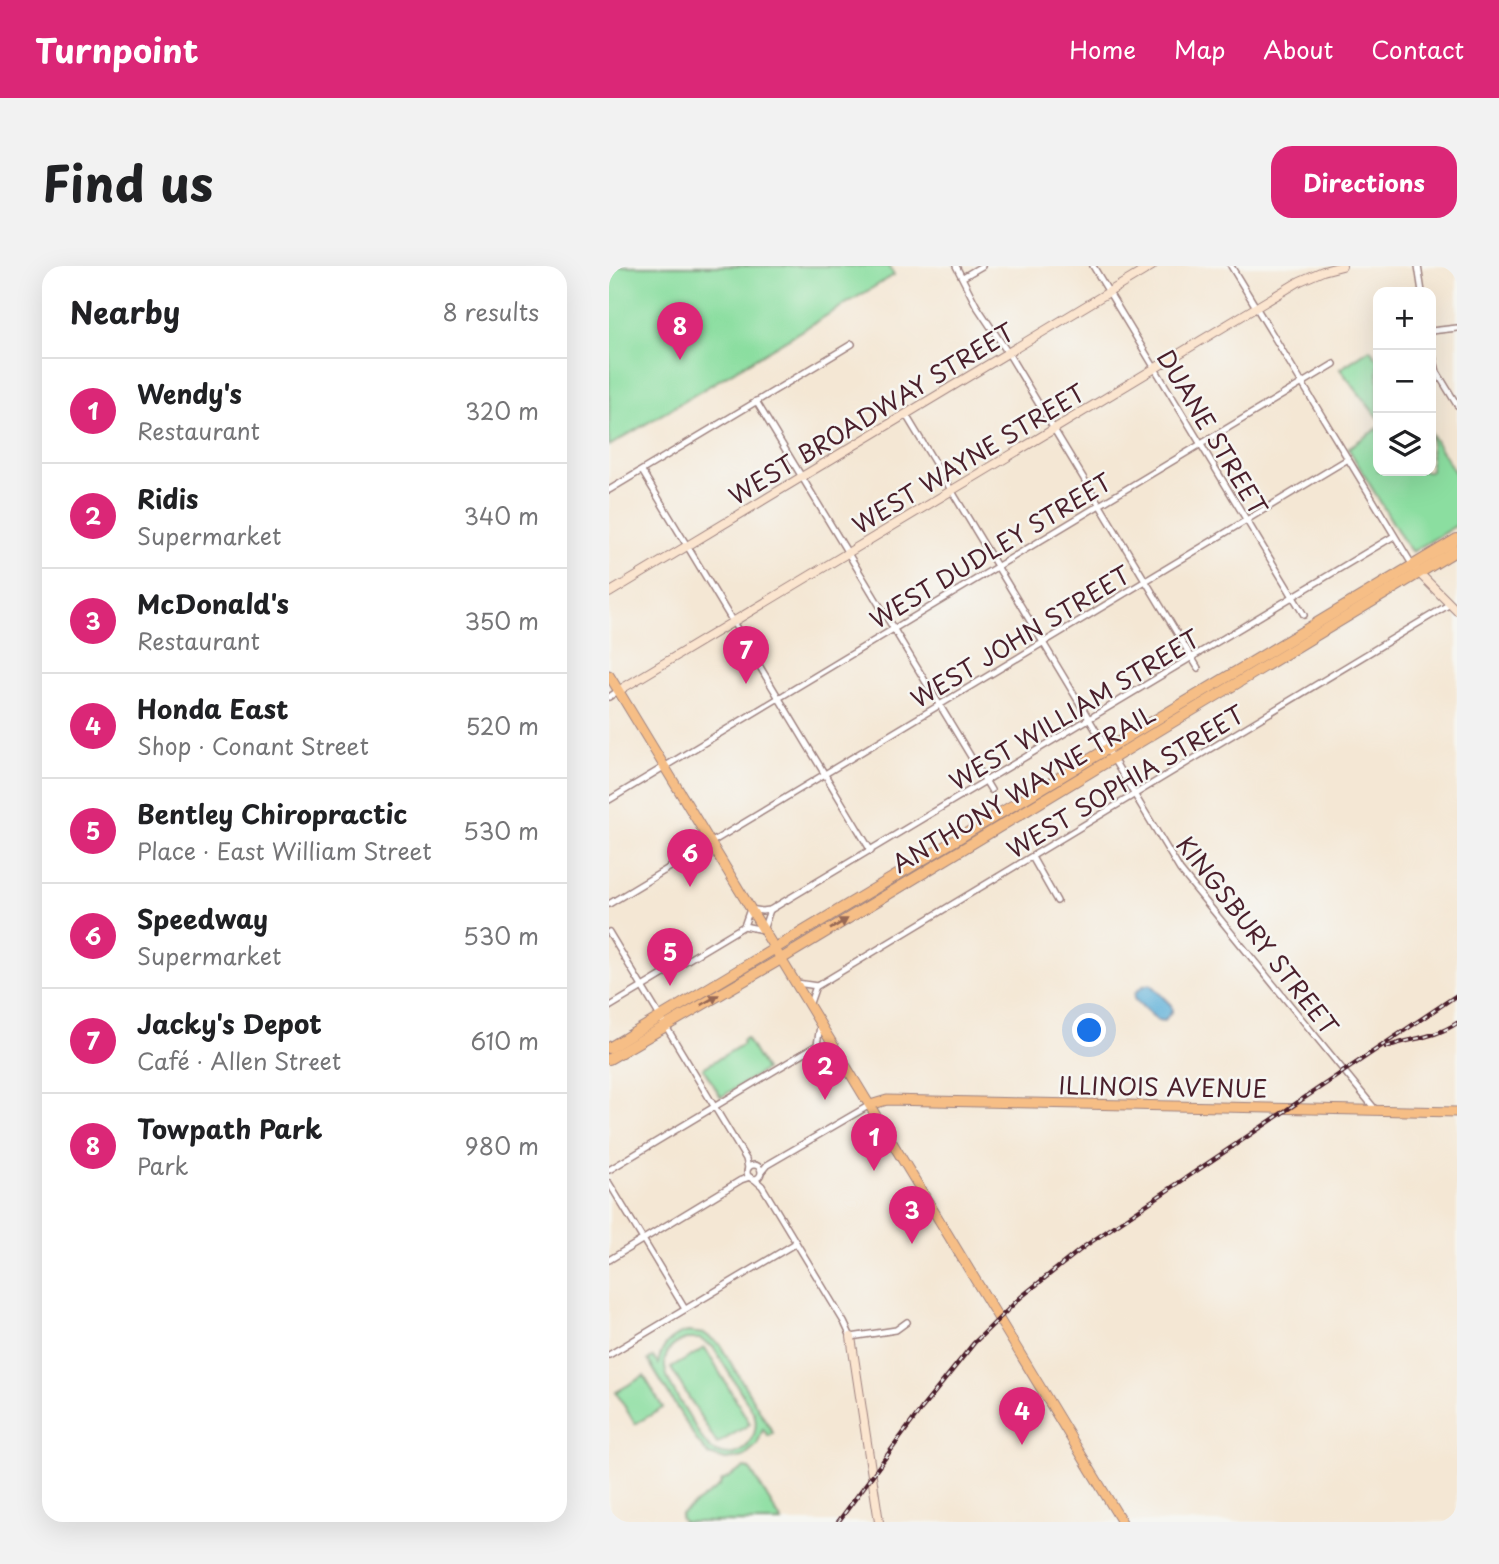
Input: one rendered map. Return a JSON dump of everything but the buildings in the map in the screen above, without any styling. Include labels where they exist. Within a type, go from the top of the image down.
[{"type":"highway","name":"ANTHONY WAYNE TRAIL","points":[[1416,570],[1457,539]]},
{"type":"highway","name":"ANTHONY WAYNE TRAIL","points":[[609,1059],[663,1022],[1416,570],[1457,550]]},
{"type":"highway","name":"ANTHONY WAYNE TRAIL","points":[[609,1048],[663,1022]]},
{"type":"main road","points":[[609,675],[1122,1522]]},
{"type":"main road","name":"ILLINOIS AVENUE","points":[[870,1105],[887,1100],[1457,1112]]},
{"type":"street","points":[[956,266],[976,305],[1008,353],[1198,668]]},
{"type":"street","points":[[963,277],[982,266]]},
{"type":"street","name":"DUANE STREET","points":[[1093,266],[1304,615]]},
{"type":"street","name":"WEST BROADWAY STREET","points":[[609,593],[1152,266]]},
{"type":"street","points":[[1231,266],[1416,570],[1454,608]]},
{"type":"street","name":"WEST WAYNE STREET","points":[[618,691],[1308,276],[1342,266]]},
{"type":"street","points":[[1418,266],[1421,287]]},
{"type":"street","points":[[1436,330],[1457,328]]},
{"type":"street","points":[[609,490],[852,344]]},
{"type":"street","points":[[1432,350],[1437,372],[1457,405]]},
{"type":"street","name":"WEST DUDLEY STREET","points":[[609,800],[1334,363]]},
{"type":"street","points":[[756,401],[991,790]]},
{"type":"street","name":"KINGSBURY STREET","points":[[906,415],[1180,870],[1376,1110]]},
{"type":"street","name":"WEST JOHN STREET","points":[[609,904],[1348,459]]},
{"type":"street","points":[[642,471],[871,851]]},
{"type":"street","name":"WEST WILLIAM STREET","points":[[770,910],[1394,536]]},
{"type":"street","name":"WEST SOPHIA STREET","points":[[817,986],[1454,608]]},
{"type":"street","points":[[609,697],[618,691]]},
{"type":"street","points":[[1032,857],[1057,901]]},
{"type":"street","points":[[609,1007],[744,926],[750,909],[770,910],[763,930],[744,926]]},
{"type":"street","points":[[609,932],[851,1337],[879,1522]]},
{"type":"street","points":[[795,983],[817,986],[809,1006]]},
{"type":"street","points":[[817,1045],[820,1025]]},
{"type":"street","points":[[609,1170],[817,1045]]},
{"type":"street","points":[[817,1045],[837,1053]]},
{"type":"street","points":[[609,1260],[870,1105]]},
{"type":"street","points":[[609,1183],[685,1310]]},
{"type":"street","points":[[609,1355],[796,1243]]},
{"type":"street","points":[[851,1337],[896,1330],[907,1322]]},
{"type":"green space","points":[[609,266],[889,266],[894,275],[609,446]]},
{"type":"green space","points":[[1370,349],[1373,353],[1373,412],[1340,369]]},
{"type":"green space","points":[[1373,431],[1373,476],[1436,476],[1436,442],[1457,476],[1457,525],[1412,552],[1348,448]]},
{"type":"green space","points":[[746,1038],[765,1070],[721,1097],[703,1068],[743,1044],[742,1040]]},
{"type":"green space","points":[[688,1332],[705,1334],[720,1345],[773,1433],[768,1436],[763,1429],[757,1445],[743,1457],[726,1460],[709,1455],[697,1441],[648,1360],[653,1357],[658,1364],[668,1343]],"holes":[[[686,1339],[700,1339],[713,1347],[754,1413],[756,1423],[751,1441],[737,1453],[719,1453],[707,1445],[667,1374],[667,1354],[673,1346]]]},
{"type":"green space","points":[[705,1348],[750,1424],[717,1444],[671,1368]]},
{"type":"green space","points":[[644,1376],[663,1408],[635,1424],[616,1392]]},
{"type":"green space","points":[[744,1468],[750,1469],[782,1522],[683,1522],[681,1514],[720,1486],[721,1482]]},
{"type":"water","points":[[1150,984],[1171,1005],[1172,1011],[1164,1021],[1157,1020],[1134,999],[1135,993]]},
{"type":"railway","points":[[838,1522],[974,1343],[1021,1297],[1085,1246],[1457,995]]},
{"type":"railway","points":[[1386,1047],[1431,1035],[1457,1023]]},
{"type":"place","name":"Towpath Park","points":[[680,360]]},
{"type":"place","name":"Jacky's Depot","points":[[746,684]]},
{"type":"place","name":"Speedway","points":[[690,887]]},
{"type":"place","name":"Bentley Chiropractic","points":[[670,986]]},
{"type":"place","name":"Ridis","points":[[825,1100]]},
{"type":"place","name":"Wendy's","points":[[874,1171]]},
{"type":"place","name":"McDonald's","points":[[912,1244]]},
{"type":"place","name":"Honda East","points":[[1022,1445]]}]
